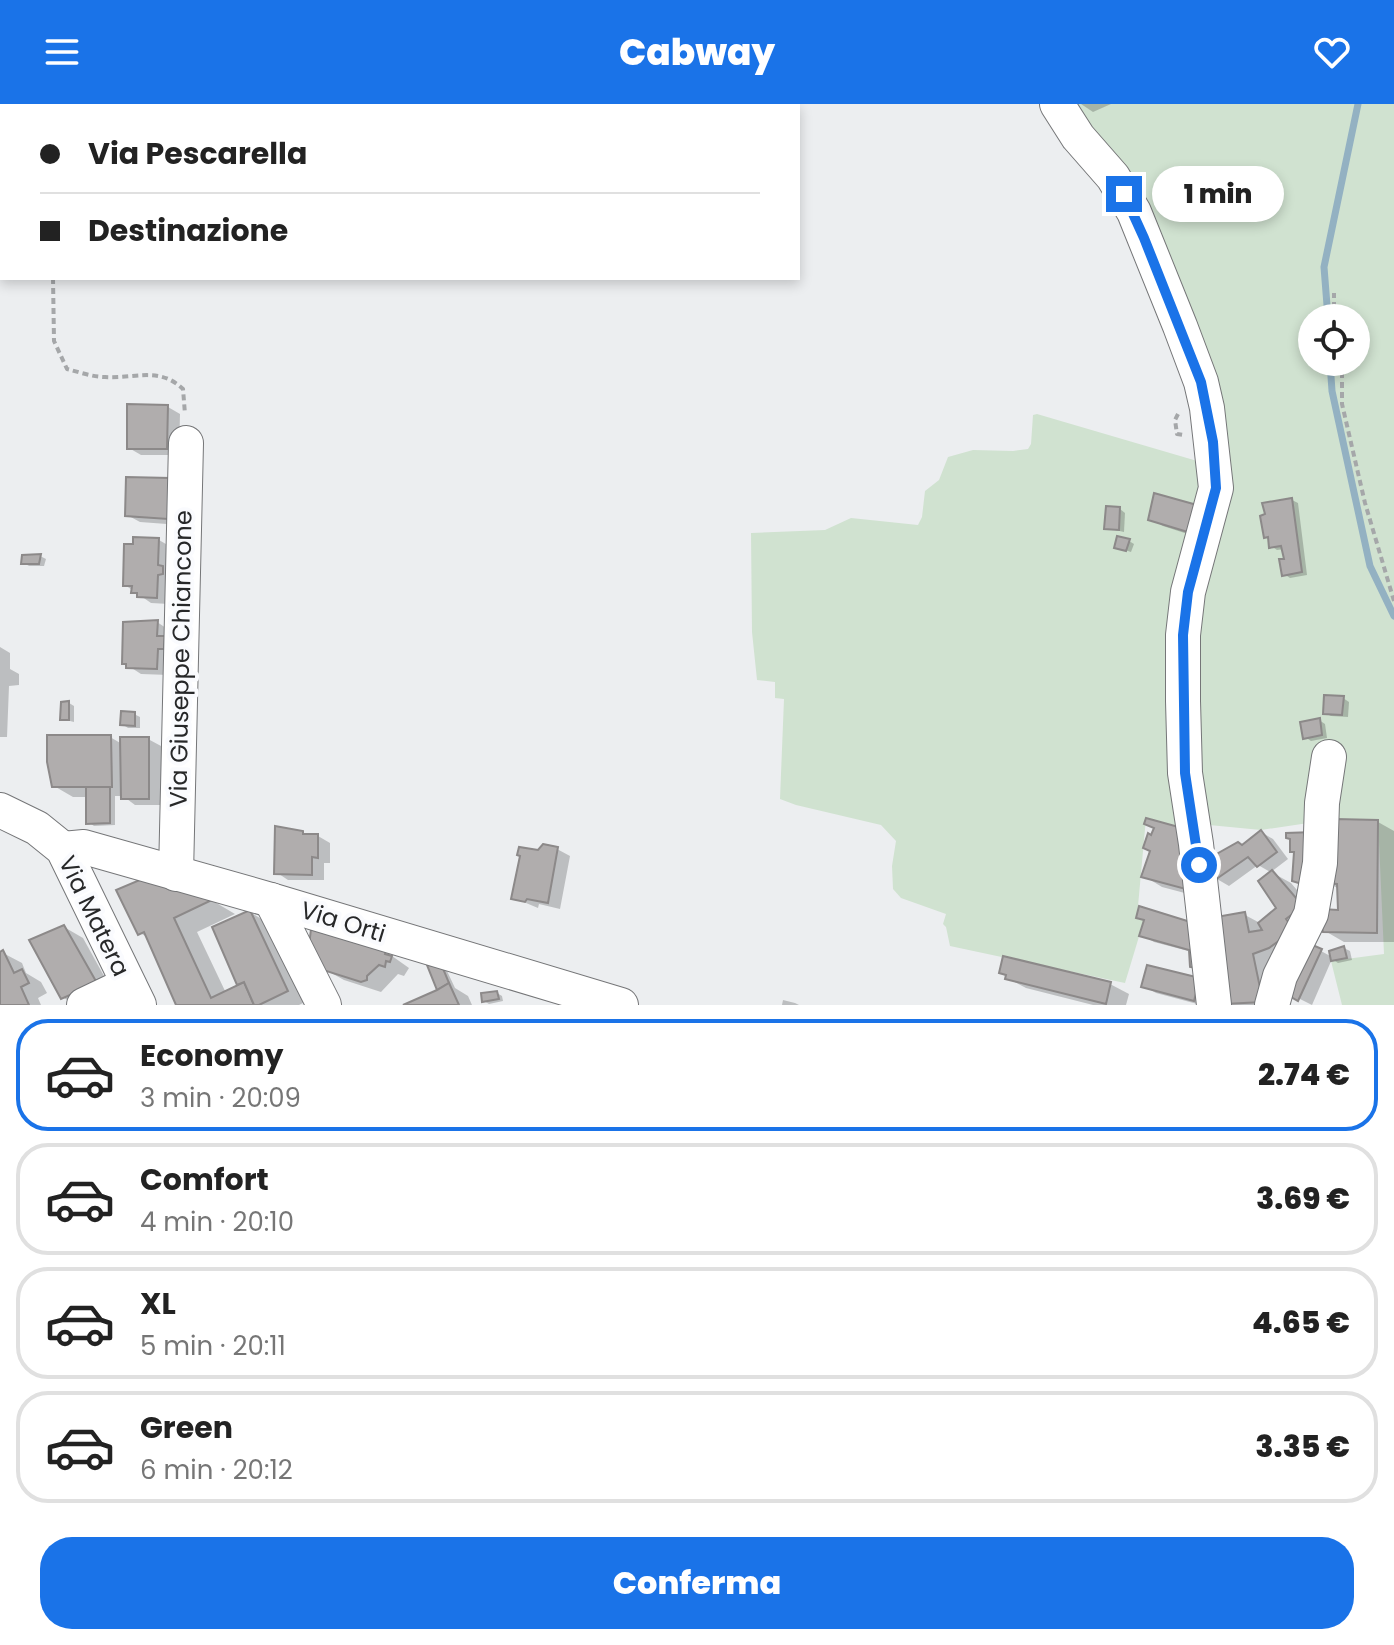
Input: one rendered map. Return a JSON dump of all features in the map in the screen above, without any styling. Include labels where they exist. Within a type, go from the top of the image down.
[{"type":"street","points":[[1057,104],[1078,137],[1113,177],[1134,212],[1180,326],[1207,408],[1216,488],[1188,592],[1183,635],[1183,701],[1185,773],[1214,1005]]},
{"type":"street","name":"Via Giuseppe Chiancone","points":[[176,874],[186,443]]},
{"type":"street","points":[[1272,1005],[1280,976],[1311,914],[1320,863],[1322,803],[1329,757]]},
{"type":"street","name":"Via Matera","points":[[0,810],[37,828],[63,849],[133,994]]},
{"type":"street","name":"Via Orti","points":[[63,849],[84,847],[621,1005]]},
{"type":"street","points":[[271,900],[317,1003]]},
{"type":"street","points":[[531,1005],[567,988]]},
{"type":"street","points":[[84,1005],[133,994]]},
{"type":"path","points":[[53,280],[54,341],[67,369],[103,377],[171,377],[183,389],[186,443]]},
{"type":"path","points":[[1334,293],[1334,304]]},
{"type":"path","points":[[1342,376],[1342,404],[1365,503],[1394,601]]},
{"type":"green space","points":[[1068,104],[1394,104],[1394,1005],[1342,1005],[1331,961],[1384,954],[1378,820],[1335,819],[1261,830],[1209,825],[1196,749],[1194,628],[1224,434]]},
{"type":"green space","points":[[1033,415],[1204,463],[1186,829],[1146,818],[1137,917],[1144,920],[1125,983],[950,946],[943,924],[946,914],[901,898],[893,889],[892,866],[896,841],[881,825],[780,799],[784,699],[775,698],[775,682],[757,680],[752,632],[751,533],[825,530],[851,518],[918,525],[925,491],[939,480],[948,457],[973,450],[1028,449]]},
{"type":"building","points":[[127,404],[168,405],[167,449],[127,449]]},
{"type":"building","points":[[126,477],[170,478],[168,519],[125,516]]},
{"type":"building","points":[[1154,493],[1197,505],[1191,533],[1148,520]]},
{"type":"building","points":[[1292,498],[1302,572],[1282,576],[1279,559],[1284,559],[1281,546],[1269,548],[1260,516],[1265,514],[1262,503]]},
{"type":"building","points":[[1106,506],[1120,507],[1119,530],[1104,529]]},
{"type":"building","points":[[1117,536],[1130,539],[1126,551],[1114,548]]},
{"type":"building","points":[[133,537],[159,538],[158,565],[163,566],[163,574],[158,575],[157,598],[137,597],[137,593],[131,593],[132,586],[123,586],[124,544],[133,544]]},
{"type":"building","points":[[41,554],[39,564],[21,564],[22,555]]},
{"type":"building","points":[[158,620],[157,636],[165,636],[164,649],[158,649],[157,669],[126,668],[126,664],[122,664],[123,622]]},
{"type":"building","points":[[1324,695],[1344,696],[1342,715],[1323,714]]},
{"type":"building","points":[[69,701],[69,720],[60,720],[61,702]]},
{"type":"building","points":[[121,711],[135,712],[135,726],[120,725]]},
{"type":"building","points":[[1320,718],[1322,735],[1303,739],[1300,722]]},
{"type":"building","points":[[47,735],[111,735],[112,787],[52,787],[47,762]]},
{"type":"building","points":[[120,737],[149,737],[149,799],[121,799]]},
{"type":"building","points":[[86,787],[110,787],[110,823],[86,824]]},
{"type":"building","points":[[1146,818],[1186,829],[1193,891],[1141,877],[1150,851],[1143,848],[1148,833],[1151,835],[1154,828],[1144,824]]},
{"type":"building","points":[[1335,819],[1378,820],[1377,933],[1323,932],[1319,917],[1322,909],[1338,910],[1337,884],[1325,883]]},
{"type":"building","points":[[275,826],[303,831],[303,834],[318,834],[318,858],[312,857],[312,875],[274,874]]},
{"type":"building","points":[[1261,830],[1277,852],[1257,867],[1248,857],[1215,880],[1213,856],[1238,842],[1242,845]]},
{"type":"building","points":[[1314,832],[1305,885],[1292,881],[1294,852],[1290,852],[1290,839],[1286,838],[1286,833]]},
{"type":"building","points":[[543,844],[558,847],[548,903],[511,899],[519,847],[538,850]]},
{"type":"building","points":[[1272,870],[1303,906],[1286,919],[1294,930],[1269,948],[1253,954],[1263,1002],[1224,1004],[1216,917],[1245,912],[1249,932],[1262,930],[1258,923],[1276,908],[1258,881]]},
{"type":"building","points":[[142,879],[214,899],[174,918],[211,998],[244,982],[254,1005],[176,1005],[144,932],[138,935],[116,890]]},
{"type":"building","points":[[1139,906],[1197,924],[1202,969],[1190,967],[1189,950],[1139,936],[1144,920],[1136,918]]},
{"type":"building","points":[[250,910],[288,991],[259,1005],[254,1005],[244,982],[237,985],[212,927]]},
{"type":"building","points":[[64,925],[97,983],[61,999],[29,940]]},
{"type":"building","points":[[311,929],[386,950],[385,954],[392,956],[390,962],[386,961],[385,967],[379,965],[367,976],[367,980],[361,982],[323,970],[309,946]]},
{"type":"building","points":[[1310,944],[1322,949],[1298,1001],[1286,994]]},
{"type":"building","points":[[1344,946],[1347,958],[1331,961],[1329,951]]},
{"type":"building","points":[[3,950],[14,973],[22,969],[29,983],[21,987],[29,1005],[0,1005],[0,952]]},
{"type":"building","points":[[1003,956],[1111,982],[1106,1004],[1005,979],[1006,975],[999,973]]},
{"type":"building","points":[[427,965],[442,966],[449,983],[437,990]]},
{"type":"building","points":[[1147,965],[1200,978],[1194,1001],[1141,987]]},
{"type":"building","points":[[449,983],[459,1005],[403,1005],[437,990]]},
{"type":"building","points":[[497,991],[499,999],[482,1002],[481,993]]},
{"type":"waterway","points":[[1327,304],[1324,267],[1358,104]]},
{"type":"waterway","points":[[1331,376],[1370,566],[1394,616]]},
{"type":"route","points":[[1124,194],[1134,212],[1201,382],[1213,442],[1216,488],[1188,592],[1183,635],[1185,773],[1199,865]]}]
